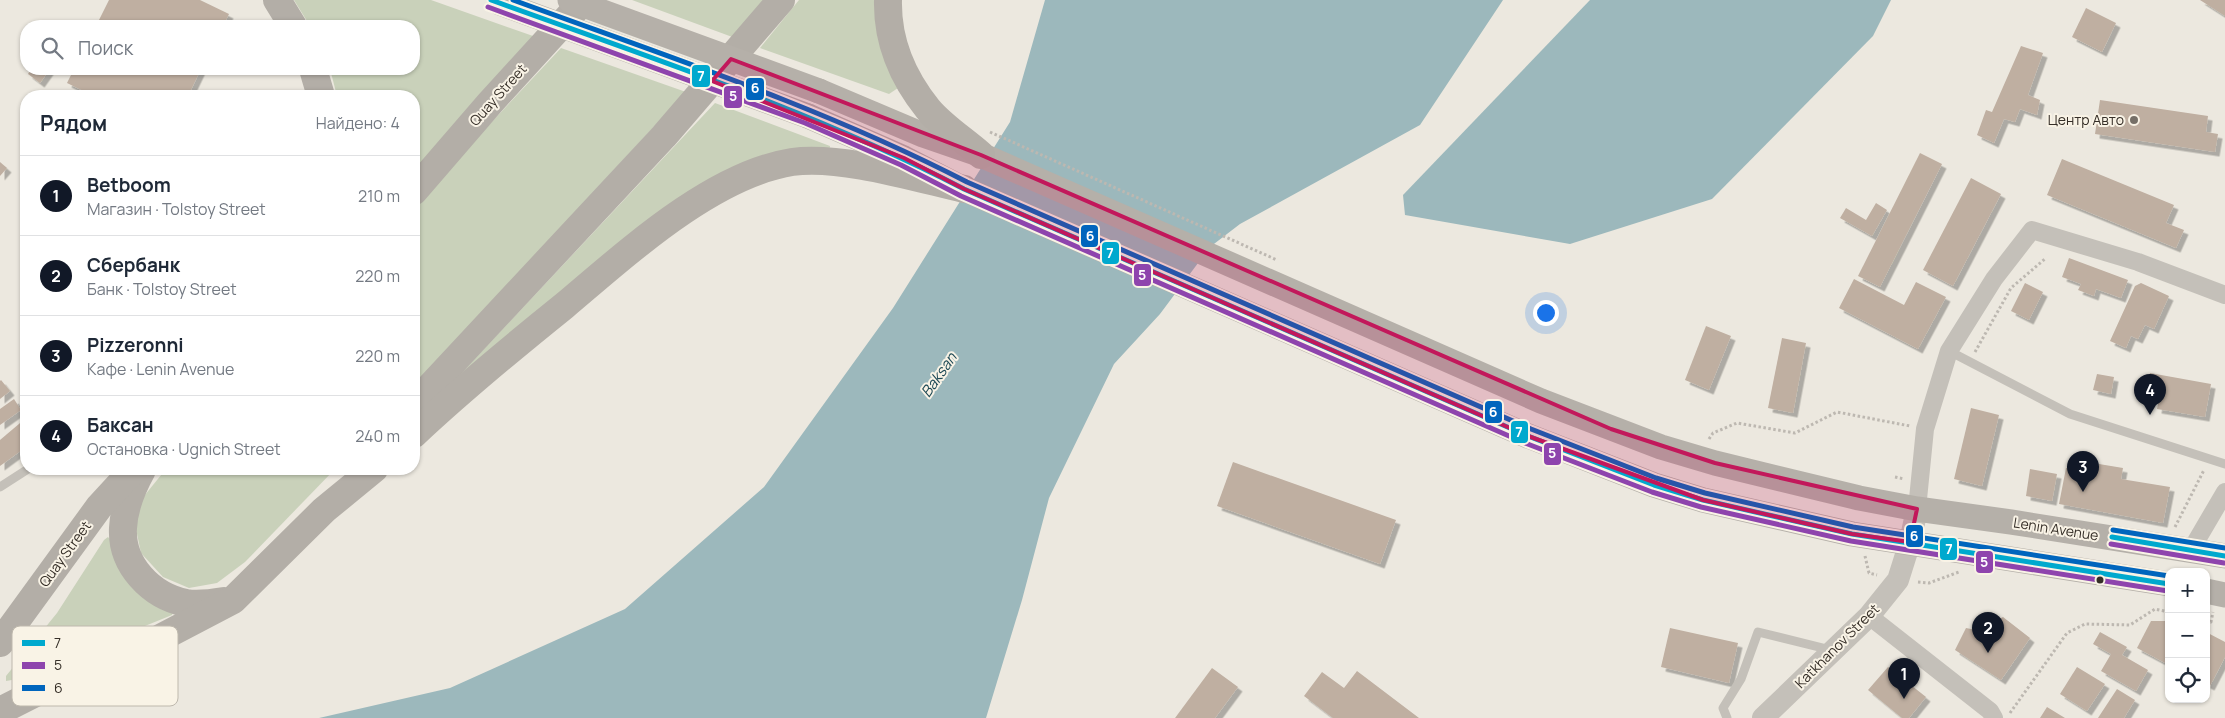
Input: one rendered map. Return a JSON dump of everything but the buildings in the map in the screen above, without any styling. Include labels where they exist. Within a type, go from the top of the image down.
[{"type":"main road","points":[[277,0],[289,20]]},
{"type":"main road","name":"Lenin Avenue","points":[[570,0],[819,91],[923,135],[988,145],[1220,260],[1541,401],[1628,435],[1715,464],[1859,498],[1916,509],[2225,556]]},
{"type":"main road","name":"Quay Street","points":[[420,184],[490,103],[584,0]]},
{"type":"main road","points":[[420,398],[664,136],[781,0]]},
{"type":"main road","points":[[888,0],[892,37],[899,62],[908,81],[929,111],[988,145]]},
{"type":"main road","points":[[495,2],[808,116],[904,158],[964,189],[1528,436],[1654,485],[1703,500],[1852,534],[2165,583]]},
{"type":"main road","points":[[314,75],[319,90]]},
{"type":"main road","points":[[420,429],[510,349],[688,208],[726,185],[760,169],[794,162],[832,162],[870,167],[964,189]]},
{"type":"main road","name":"Quay Street","points":[[12,626],[100,507],[129,475]]},
{"type":"main road","points":[[140,475],[126,508],[122,528],[124,548],[134,570],[148,585],[166,595],[185,602],[207,604],[233,600]]},
{"type":"main road","points":[[324,510],[352,475]]},
{"type":"main road","points":[[178,628],[233,600],[324,510],[367,475]]},
{"type":"main road","points":[[2210,592],[2225,595]]},
{"type":"main road","name":"Quay Street","points":[[0,643],[12,627]]},
{"type":"main road","points":[[0,711],[12,705]]},
{"type":"street","points":[[1916,509],[1925,429],[1949,351],[1994,279],[2032,230],[2138,262],[2225,296]]},
{"type":"street","points":[[2191,550],[2225,492]]},
{"type":"street","name":"Katkhanov Street","points":[[1763,718],[1869,616],[1898,580],[1910,542],[1916,509]]},
{"type":"street","points":[[1869,616],[1990,711],[1994,718]]},
{"type":"lane","points":[[1949,351],[2070,414],[2225,464]]},
{"type":"lane","points":[[0,487],[20,474]]},
{"type":"lane","points":[[1727,718],[1723,708],[1740,679],[1758,632],[1833,650]]},
{"type":"path","points":[[988,145],[1248,247],[1284,264]]},
{"type":"path","points":[[1706,443],[1713,433],[1738,423],[1795,433],[1837,412],[1925,429]]},
{"type":"path","points":[[2167,529],[2176,527],[2210,459]]},
{"type":"path","points":[[2007,718],[2067,633],[2085,624],[2130,625],[2155,609],[2165,611]]},
{"type":"highlighted area","points":[[731,59],[981,155],[1611,429],[1715,463],[1917,509],[1910,542],[1852,534],[1703,500],[1528,436],[964,189],[904,158],[712,81]]},
{"type":"green space","points":[[294,0],[431,0],[533,36],[420,164],[420,90],[335,90],[332,75],[420,75],[420,20],[306,20]]},
{"type":"green space","points":[[632,0],[766,0],[735,38]]},
{"type":"green space","points":[[799,0],[879,0],[901,86],[889,94],[760,48]]},
{"type":"green space","points":[[561,48],[686,92],[420,380],[420,199]]},
{"type":"green space","points":[[715,103],[830,146],[829,153],[758,160],[439,397]]},
{"type":"green space","points":[[161,475],[329,475],[245,562],[217,583],[189,588],[163,577],[141,553],[136,529],[140,501]]},
{"type":"green space","points":[[108,537],[173,612],[172,615],[145,626],[46,626],[57,613],[104,540]]},
{"type":"green space","points":[[12,669],[12,680],[6,681],[6,676]]},
{"type":"water","name":"Baksan","points":[[1045,0],[1503,0],[1420,125],[1240,224],[1210,247],[1160,314],[1114,364],[1049,498],[1022,600],[986,718],[319,718],[450,688],[625,609],[764,487],[893,308],[1010,122]]},
{"type":"water","points":[[1590,0],[1891,0],[1873,36],[1712,199],[1570,244],[1405,215],[1403,195]]},
{"type":"transit line","name":"7","points":[[491,0],[790,110],[907,161],[964,189],[1528,436],[1654,485],[1703,500],[1852,534],[2165,583]]},
{"type":"transit line","name":"6","points":[[513,0],[686,62],[800,106],[912,155],[967,182],[1531,429],[1656,478],[1705,493],[1853,527],[2165,575]]},
{"type":"transit line","name":"5","points":[[488,7],[805,123],[901,165],[961,196],[1525,443],[1652,492],[1701,507],[1851,541],[2165,591]]},
{"type":"transit line","name":"6","points":[[2113,530],[2225,548]]},
{"type":"transit line","name":"7","points":[[2112,537],[2225,556]]},
{"type":"transit line","name":"5","points":[[2111,544],[2224,563]]},
{"type":"place","name":"Центр Авто","points":[[2134,120]]},
{"type":"place","name":"Баксан","points":[[2150,415]]},
{"type":"place","name":"Pizzeronni","points":[[2083,492]]},
{"type":"place","name":"Сбербанк","points":[[1988,653]]},
{"type":"place","name":"Betboom","points":[[1904,699]]}]
